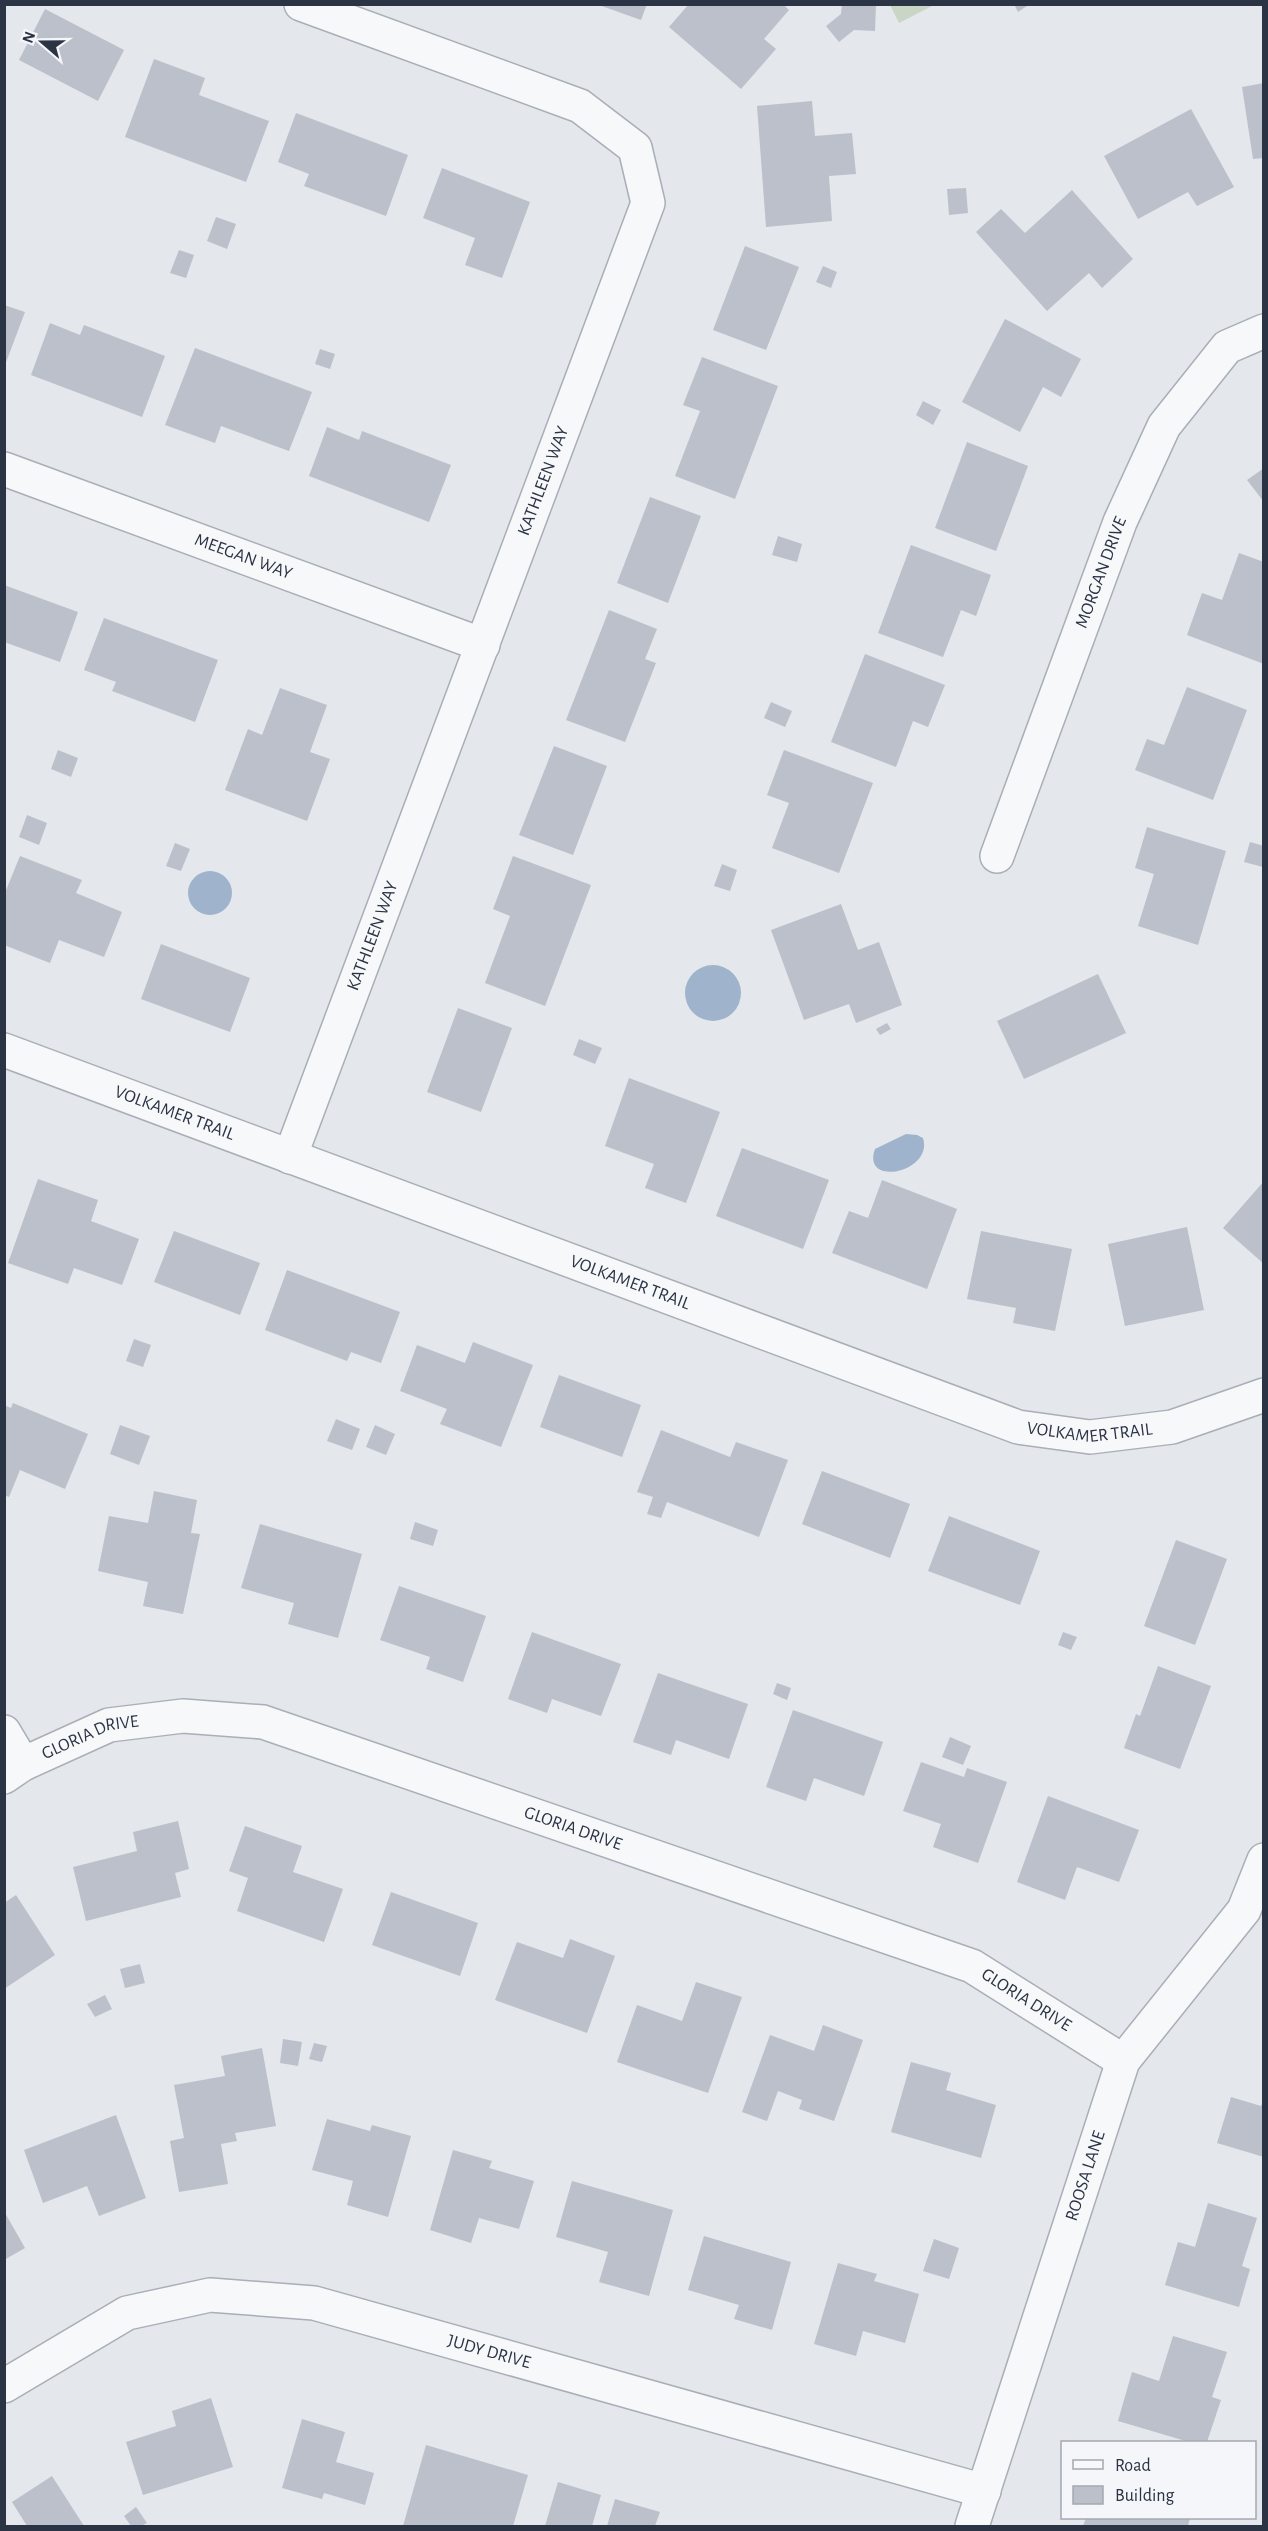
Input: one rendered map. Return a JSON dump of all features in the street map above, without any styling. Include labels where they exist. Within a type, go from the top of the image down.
[{"type":"street","name":"KATHLEEN WAY","points":[[290,1157],[648,203],[635,148],[580,106],[301,4]]},
{"type":"street","name":"MORGAN DRIVE","points":[[997,856],[1120,522],[1164,426],[1227,347],[1263,331]]},
{"type":"street","name":"MEEGAN WAY","points":[[4,469],[483,645]]},
{"type":"street","name":"VOLKAMER TRAIL","points":[[4,1050],[1018,1427],[1090,1437],[1172,1427],[1263,1395]]},
{"type":"street","name":"GLORIA DRIVE","points":[[14,1771],[109,1725],[183,1716],[263,1722],[972,1966],[1123,2061]]},
{"type":"street","points":[[4,1732],[14,1771]]},
{"type":"street","name":"ROOSA LANE","points":[[972,2526],[1123,2061],[1244,1910],[1263,1860]]},
{"type":"street","name":"JUDY DRIVE","points":[[4,2386],[127,2313],[210,2295],[314,2303],[984,2491]]},
{"type":"green space","points":[[890,5],[934,5],[899,23]]},
{"type":"water","points":[[210,871],[219,872],[226,877],[231,884],[231,902],[226,909],[219,914],[210,915],[201,914],[194,909],[189,902],[188,893],[189,884],[194,877],[201,872]]},
{"type":"water","points":[[713,965],[724,967],[733,973],[739,982],[741,993],[739,1004],[733,1013],[724,1019],[713,1021],[702,1019],[693,1013],[687,1004],[685,993],[687,982],[693,973],[702,967]]},
{"type":"water","points":[[906,1134],[923,1138],[924,1150],[918,1160],[898,1171],[887,1172],[878,1169],[873,1161],[875,1149]]},
{"type":"building","points":[[596,4],[647,4],[641,20]]},
{"type":"building","points":[[689,4],[783,4],[789,10],[764,39],[776,49],[741,89],[669,27]]},
{"type":"building","points":[[842,4],[876,4],[875,31],[854,30],[839,42],[826,26],[841,14]]},
{"type":"building","points":[[1014,4],[1030,4],[1018,12]]},
{"type":"building","points":[[45,9],[124,50],[98,101],[19,60]]},
{"type":"building","points":[[154,59],[205,78],[199,95],[269,121],[246,182],[125,137]]},
{"type":"building","points":[[1264,83],[1264,158],[1253,159],[1242,87]]},
{"type":"building","points":[[812,101],[815,136],[852,133],[856,174],[829,176],[832,221],[766,227],[757,106]]},
{"type":"building","points":[[1191,109],[1234,187],[1197,206],[1188,192],[1138,219],[1104,156]]},
{"type":"building","points":[[296,113],[408,155],[386,216],[304,186],[309,174],[278,162]]},
{"type":"building","points":[[442,168],[530,202],[502,278],[465,265],[475,238],[423,218]]},
{"type":"building","points":[[966,188],[968,213],[949,215],[947,189]]},
{"type":"building","points":[[1072,190],[1133,259],[1102,288],[1089,273],[1047,311],[976,232],[1001,209],[1025,233]]},
{"type":"building","points":[[216,217],[236,224],[227,249],[207,241]]},
{"type":"building","points":[[745,246],[799,267],[766,350],[713,330]]},
{"type":"building","points":[[179,250],[194,255],[186,278],[170,273]]},
{"type":"building","points":[[823,266],[837,272],[831,288],[816,282]]},
{"type":"building","points":[[4,305],[25,312],[5,365],[4,365]]},
{"type":"building","points":[[1005,319],[1081,359],[1061,397],[1043,387],[1020,432],[962,402]]},
{"type":"building","points":[[50,323],[80,335],[84,325],[165,356],[142,417],[31,375]]},
{"type":"building","points":[[195,348],[312,392],[289,451],[221,426],[215,443],[165,425]]},
{"type":"building","points":[[320,349],[335,354],[330,369],[315,364]]},
{"type":"building","points":[[702,357],[778,386],[735,499],[675,476],[700,411],[683,405]]},
{"type":"building","points":[[923,401],[941,410],[933,425],[916,415]]},
{"type":"building","points":[[327,427],[359,440],[362,431],[451,465],[429,522],[309,476]]},
{"type":"building","points":[[967,442],[1028,466],[996,551],[935,528]]},
{"type":"building","points":[[1264,468],[1264,502],[1247,480]]},
{"type":"building","points":[[650,497],[701,516],[668,603],[617,583]]},
{"type":"building","points":[[778,536],[802,544],[797,562],[772,555]]},
{"type":"building","points":[[911,545],[991,575],[976,616],[961,610],[943,657],[878,633]]},
{"type":"building","points":[[1239,553],[1264,562],[1264,664],[1187,635],[1202,593],[1222,600]]},
{"type":"building","points":[[4,585],[78,612],[60,662],[4,642]]},
{"type":"building","points":[[609,610],[657,629],[645,659],[656,663],[625,742],[566,720]]},
{"type":"building","points":[[104,618],[218,660],[195,722],[112,691],[116,682],[84,670]]},
{"type":"building","points":[[865,654],[945,685],[928,727],[913,721],[896,767],[831,742]]},
{"type":"building","points":[[1187,687],[1247,710],[1213,800],[1135,770],[1147,739],[1164,745]]},
{"type":"building","points":[[280,688],[327,705],[310,752],[330,759],[307,821],[225,790],[248,729],[262,735]]},
{"type":"building","points":[[771,702],[792,711],[785,727],[764,718]]},
{"type":"building","points":[[554,746],[607,766],[573,855],[519,835]]},
{"type":"building","points":[[58,750],[78,758],[71,777],[51,769]]},
{"type":"building","points":[[784,750],[873,783],[839,873],[772,848],[789,803],[767,795]]},
{"type":"building","points":[[27,815],[47,823],[39,845],[19,837]]},
{"type":"building","points":[[1147,827],[1226,851],[1198,945],[1138,926],[1154,874],[1135,868]]},
{"type":"building","points":[[1250,842],[1264,846],[1263,867],[1244,862]]},
{"type":"building","points":[[175,843],[190,849],[181,871],[166,866]]},
{"type":"building","points":[[20,856],[82,880],[76,893],[122,912],[104,957],[59,940],[50,963],[4,945],[4,895]]},
{"type":"building","points":[[513,856],[591,885],[545,1006],[485,983],[510,916],[493,909]]},
{"type":"building","points":[[722,864],[737,870],[730,891],[714,886]]},
{"type":"building","points":[[841,904],[858,950],[879,942],[902,1005],[856,1023],[849,1004],[804,1020],[771,930]]},
{"type":"building","points":[[161,944],[250,978],[230,1032],[141,999]]},
{"type":"building","points":[[1098,974],[1126,1033],[1024,1079],[997,1021]]},
{"type":"building","points":[[458,1008],[512,1028],[481,1112],[427,1092]]},
{"type":"building","points":[[887,1023],[891,1029],[880,1035],[876,1029]]},
{"type":"building","points":[[579,1039],[602,1048],[595,1064],[573,1055]]},
{"type":"building","points":[[629,1078],[720,1112],[686,1203],[645,1188],[654,1164],[605,1146]]},
{"type":"building","points":[[742,1148],[829,1180],[803,1249],[716,1216]]},
{"type":"building","points":[[38,1179],[98,1200],[91,1221],[139,1239],[122,1285],[74,1268],[68,1284],[8,1263]]},
{"type":"building","points":[[882,1180],[957,1209],[927,1289],[832,1253],[849,1211],[868,1218]]},
{"type":"building","points":[[1264,1181],[1264,1264],[1223,1228]]},
{"type":"building","points":[[1187,1227],[1204,1310],[1125,1326],[1108,1244]]},
{"type":"building","points":[[174,1231],[260,1263],[240,1315],[154,1282]]},
{"type":"building","points":[[981,1231],[1072,1249],[1055,1331],[1013,1323],[1016,1308],[967,1299]]},
{"type":"building","points":[[287,1270],[400,1312],[381,1363],[351,1352],[347,1361],[265,1330]]},
{"type":"building","points":[[134,1339],[151,1345],[143,1367],[126,1361]]},
{"type":"building","points":[[473,1342],[533,1365],[501,1447],[440,1424],[447,1409],[400,1391],[417,1345],[465,1363]]},
{"type":"building","points":[[559,1375],[641,1405],[622,1457],[540,1427]]},
{"type":"building","points":[[13,1403],[88,1434],[65,1489],[20,1470],[9,1497],[4,1495],[4,1405],[11,1408]]},
{"type":"building","points":[[336,1419],[360,1429],[352,1450],[327,1441]]},
{"type":"building","points":[[120,1425],[150,1436],[139,1465],[110,1454]]},
{"type":"building","points":[[375,1425],[395,1434],[386,1455],[366,1447]]},
{"type":"building","points":[[661,1430],[730,1457],[736,1442],[788,1460],[759,1537],[667,1502],[661,1518],[647,1514],[653,1497],[637,1492]]},
{"type":"building","points":[[822,1471],[910,1504],[890,1558],[802,1524]]},
{"type":"building","points":[[154,1491],[197,1500],[191,1533],[200,1534],[183,1614],[143,1606],[148,1582],[98,1571],[109,1516],[148,1523]]},
{"type":"building","points":[[949,1516],[1040,1551],[1020,1605],[928,1571]]},
{"type":"building","points":[[415,1522],[438,1530],[433,1546],[410,1539]]},
{"type":"building","points":[[260,1524],[362,1554],[338,1638],[288,1624],[294,1603],[241,1588]]},
{"type":"building","points":[[1176,1540],[1227,1559],[1195,1645],[1144,1626]]},
{"type":"building","points":[[399,1586],[486,1616],[463,1682],[426,1669],[430,1657],[380,1640]]},
{"type":"building","points":[[532,1632],[621,1664],[601,1716],[552,1699],[547,1713],[508,1699]]},
{"type":"building","points":[[1063,1632],[1077,1637],[1071,1650],[1058,1645]]},
{"type":"building","points":[[1158,1666],[1211,1686],[1180,1769],[1124,1748],[1136,1714],[1140,1716]]},
{"type":"building","points":[[658,1673],[748,1704],[729,1759],[676,1740],[671,1755],[633,1742]]},
{"type":"building","points":[[777,1683],[791,1688],[787,1700],[773,1694]]},
{"type":"building","points":[[793,1710],[883,1742],[864,1796],[814,1778],[806,1801],[766,1787]]},
{"type":"building","points":[[950,1737],[971,1746],[963,1765],[942,1757]]},
{"type":"building","points":[[921,1762],[964,1777],[967,1768],[1007,1782],[978,1863],[933,1847],[941,1824],[903,1811]]},
{"type":"building","points":[[1048,1796],[1139,1830],[1119,1882],[1077,1867],[1065,1900],[1017,1882]]},
{"type":"building","points":[[178,1821],[189,1869],[175,1873],[181,1897],[86,1921],[73,1867],[137,1851],[133,1832]]},
{"type":"building","points":[[245,1826],[302,1846],[293,1872],[343,1889],[324,1942],[237,1911],[248,1878],[229,1871]]},
{"type":"building","points":[[391,1892],[478,1923],[460,1976],[372,1945]]},
{"type":"building","points":[[16,1895],[55,1955],[4,1989],[4,1903]]},
{"type":"building","points":[[570,1939],[615,1956],[587,2033],[495,2000],[517,1942],[563,1958]]},
{"type":"building","points":[[140,1964],[145,1983],[125,1988],[120,1969]]},
{"type":"building","points":[[696,1982],[742,1997],[708,2093],[617,2062],[637,2005],[682,2021]]},
{"type":"building","points":[[105,1995],[112,2009],[95,2017],[87,2004]]},
{"type":"building","points":[[823,2025],[863,2040],[834,2121],[799,2109],[802,2100],[778,2091],[767,2121],[742,2112],[770,2035],[814,2051]]},
{"type":"building","points":[[283,2039],[302,2042],[298,2066],[280,2063]]},
{"type":"building","points":[[314,2043],[327,2046],[322,2062],[309,2059]]},
{"type":"building","points":[[262,2048],[276,2126],[235,2133],[237,2141],[221,2144],[228,2184],[179,2192],[170,2141],[184,2138],[174,2085],[225,2076],[221,2056]]},
{"type":"building","points":[[911,2062],[951,2073],[946,2090],[996,2105],[981,2158],[891,2132]]},
{"type":"building","points":[[1231,2097],[1261,2106],[1264,2100],[1264,2157],[1217,2143]]},
{"type":"building","points":[[116,2115],[146,2198],[99,2216],[87,2186],[43,2203],[24,2150]]},
{"type":"building","points":[[327,2119],[370,2131],[372,2125],[411,2136],[388,2217],[347,2205],[353,2181],[312,2170]]},
{"type":"building","points":[[453,2150],[492,2161],[489,2168],[534,2181],[519,2229],[479,2218],[471,2243],[430,2230]]},
{"type":"building","points":[[572,2181],[673,2210],[649,2296],[599,2282],[608,2252],[556,2237]]},
{"type":"building","points":[[1208,2203],[1257,2218],[1242,2266],[1250,2269],[1239,2307],[1165,2285],[1178,2242],[1195,2247]]},
{"type":"building","points":[[4,2211],[25,2248],[4,2260]]},
{"type":"building","points":[[704,2236],[791,2262],[772,2330],[734,2319],[739,2305],[688,2290]]},
{"type":"building","points":[[934,2239],[959,2248],[949,2279],[923,2271]]},
{"type":"building","points":[[838,2263],[877,2274],[874,2281],[919,2294],[905,2343],[863,2331],[856,2356],[814,2344]]},
{"type":"building","points":[[1173,2336],[1227,2352],[1212,2397],[1221,2400],[1207,2441],[1186,2441],[1118,2421],[1132,2372],[1159,2381]]},
{"type":"building","points":[[211,2398],[233,2467],[143,2495],[126,2442],[176,2426],[172,2411]]},
{"type":"building","points":[[302,2419],[345,2432],[336,2462],[374,2473],[365,2505],[324,2493],[322,2499],[282,2488]]},
{"type":"building","points":[[426,2445],[528,2475],[513,2526],[403,2526]]},
{"type":"building","points":[[52,2476],[84,2526],[27,2526],[12,2502]]},
{"type":"building","points":[[558,2482],[601,2495],[592,2526],[545,2526]]},
{"type":"building","points":[[615,2499],[660,2512],[655,2526],[607,2526]]},
{"type":"building","points":[[136,2507],[147,2523],[141,2526],[131,2526],[124,2516]]},
{"type":"building","points":[[1086,2519],[1190,2519],[1188,2526],[1083,2526]]}]
